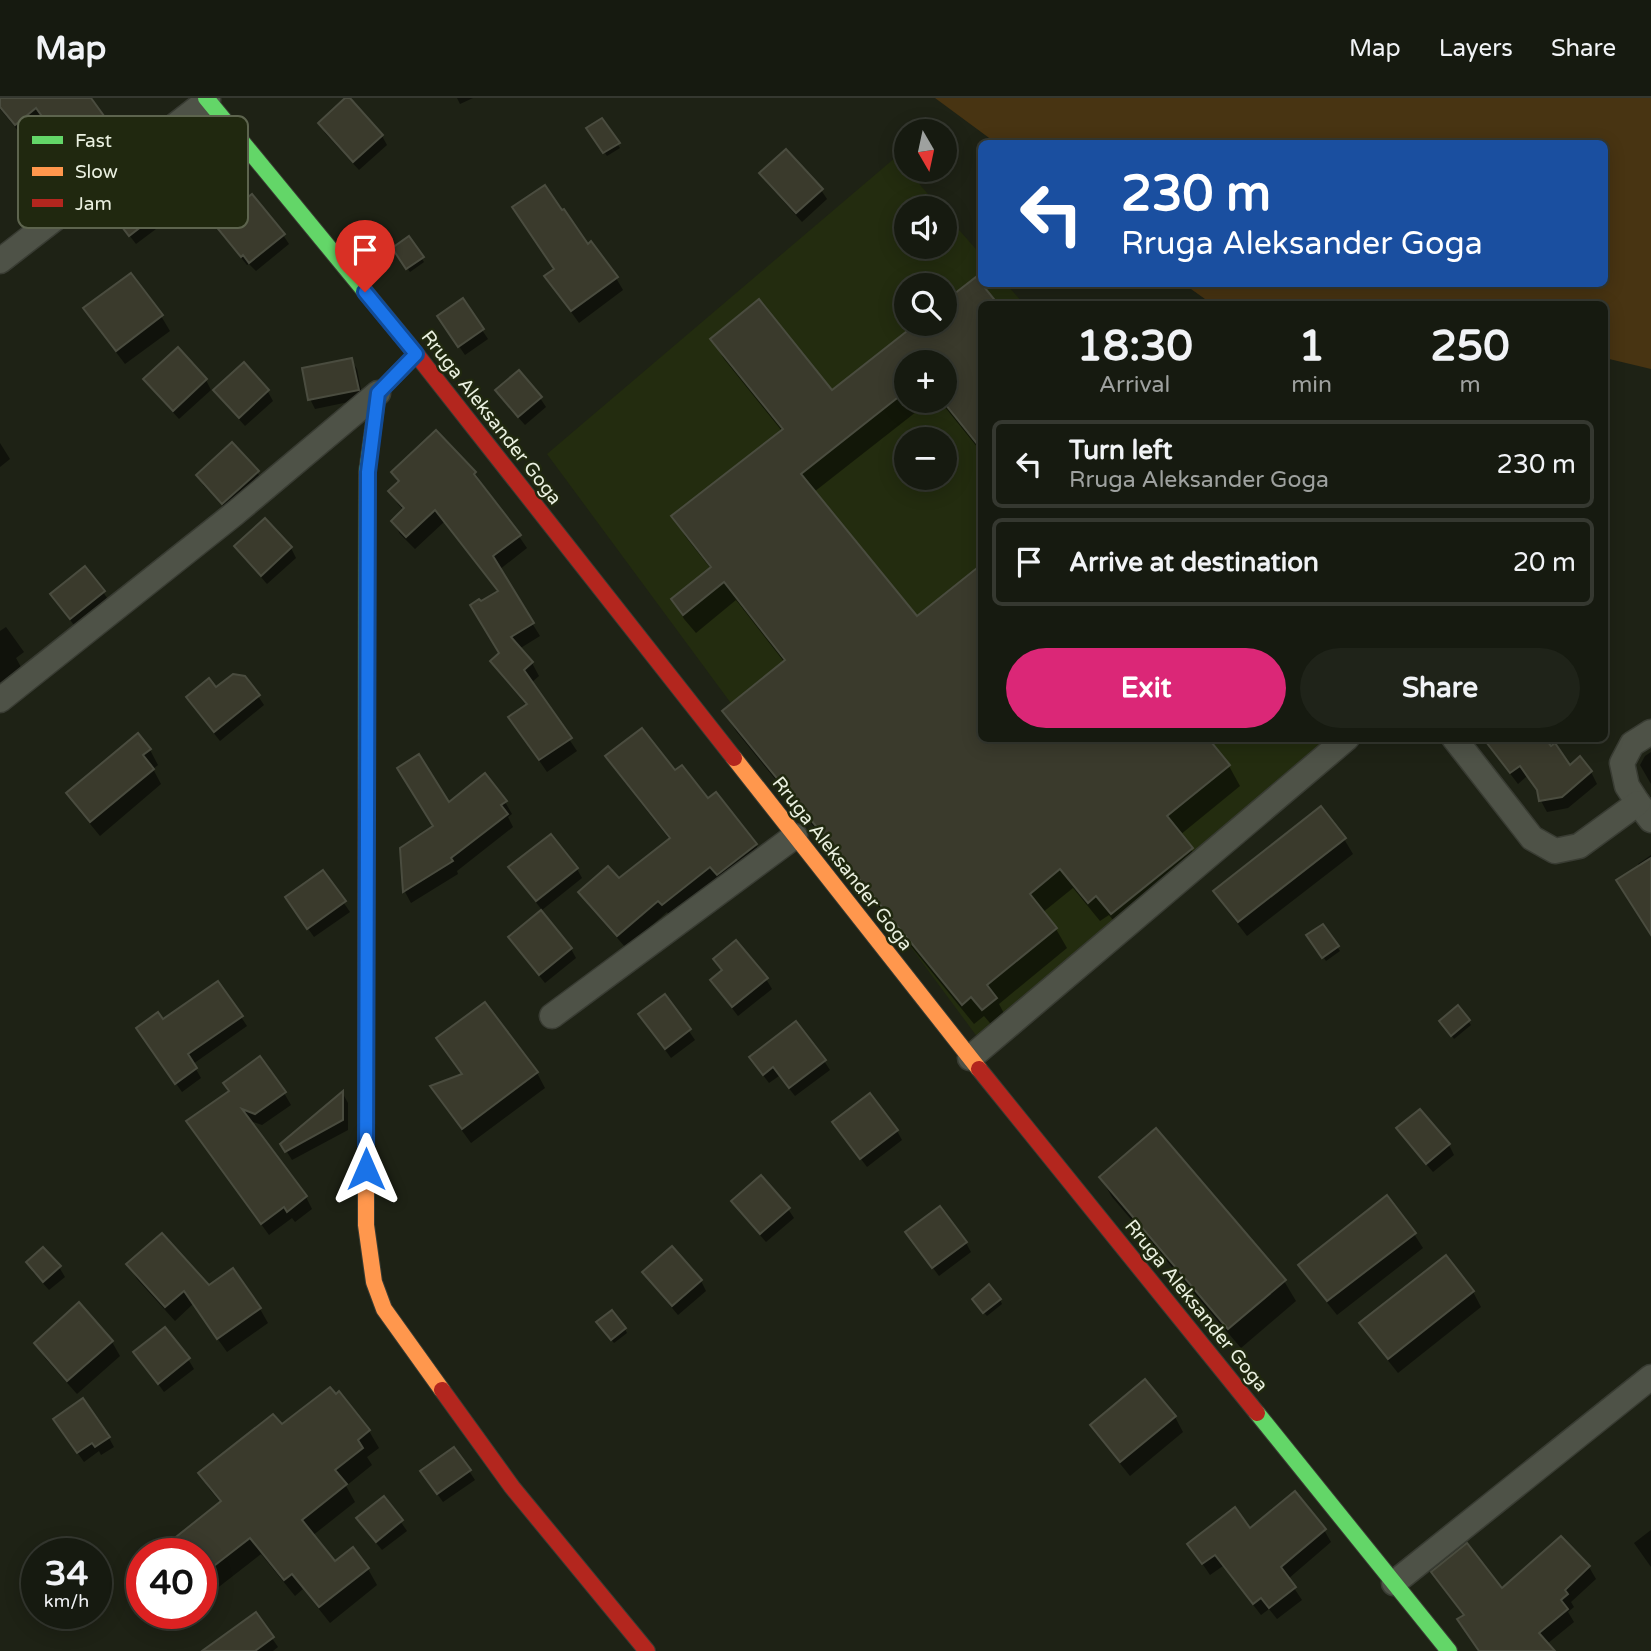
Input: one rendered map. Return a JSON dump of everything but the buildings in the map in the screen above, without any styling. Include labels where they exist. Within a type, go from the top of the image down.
[{"type":"main road","name":"Rruga Aleksander Goga","points":[[207,99],[221,116]]},
{"type":"main road","name":"Rruga Aleksander Goga","points":[[248,149],[416,354],[970,1058],[1449,1651]]},
{"type":"main road","points":[[416,354],[378,393],[368,472],[366,1225],[374,1282],[384,1309],[512,1487],[647,1651]]},
{"type":"street","points":[[185,116],[207,99]]},
{"type":"street","points":[[0,261],[42,228]]},
{"type":"street","points":[[0,700],[233,514],[378,393]]},
{"type":"street","points":[[1457,742],[1532,838],[1555,851],[1579,846],[1644,812],[1627,786],[1622,763],[1632,744],[1651,732]]},
{"type":"street","points":[[970,1058],[1342,742]]},
{"type":"street","points":[[552,1016],[795,836]]},
{"type":"street","points":[[1394,1583],[1651,1377]]},
{"type":"shaded area","points":[[935,98],[1651,98],[1651,369],[1608,359],[1608,301],[1208,301],[1188,287],[1608,287],[1608,140],[992,140]]},
{"type":"shaded area","points":[[894,159],[894,182],[918,182],[930,196],[894,196],[894,259],[957,259],[957,228],[978,251],[978,287],[1009,287],[1021,301],[978,301],[978,742],[1334,742],[978,1038],[547,454]]},
{"type":"traffic: fast","points":[[206,98],[221,116]]},
{"type":"traffic: fast","points":[[248,149],[409,345]]},
{"type":"traffic: fast","points":[[366,902],[367,472],[378,393],[416,354]]},
{"type":"traffic: fast","points":[[1257,1413],[1449,1651]]},
{"type":"traffic: slow","points":[[734,758],[979,1069]]},
{"type":"traffic: slow","points":[[366,902],[366,1225],[374,1282],[384,1309],[442,1390]]},
{"type":"traffic: jam","points":[[409,345],[734,758]]},
{"type":"traffic: jam","points":[[979,1069],[1257,1413]]},
{"type":"traffic: jam","points":[[442,1390],[512,1487],[647,1651]]},
{"type":"route","points":[[365,292],[416,354],[378,393],[368,472],[366,1169]]}]
